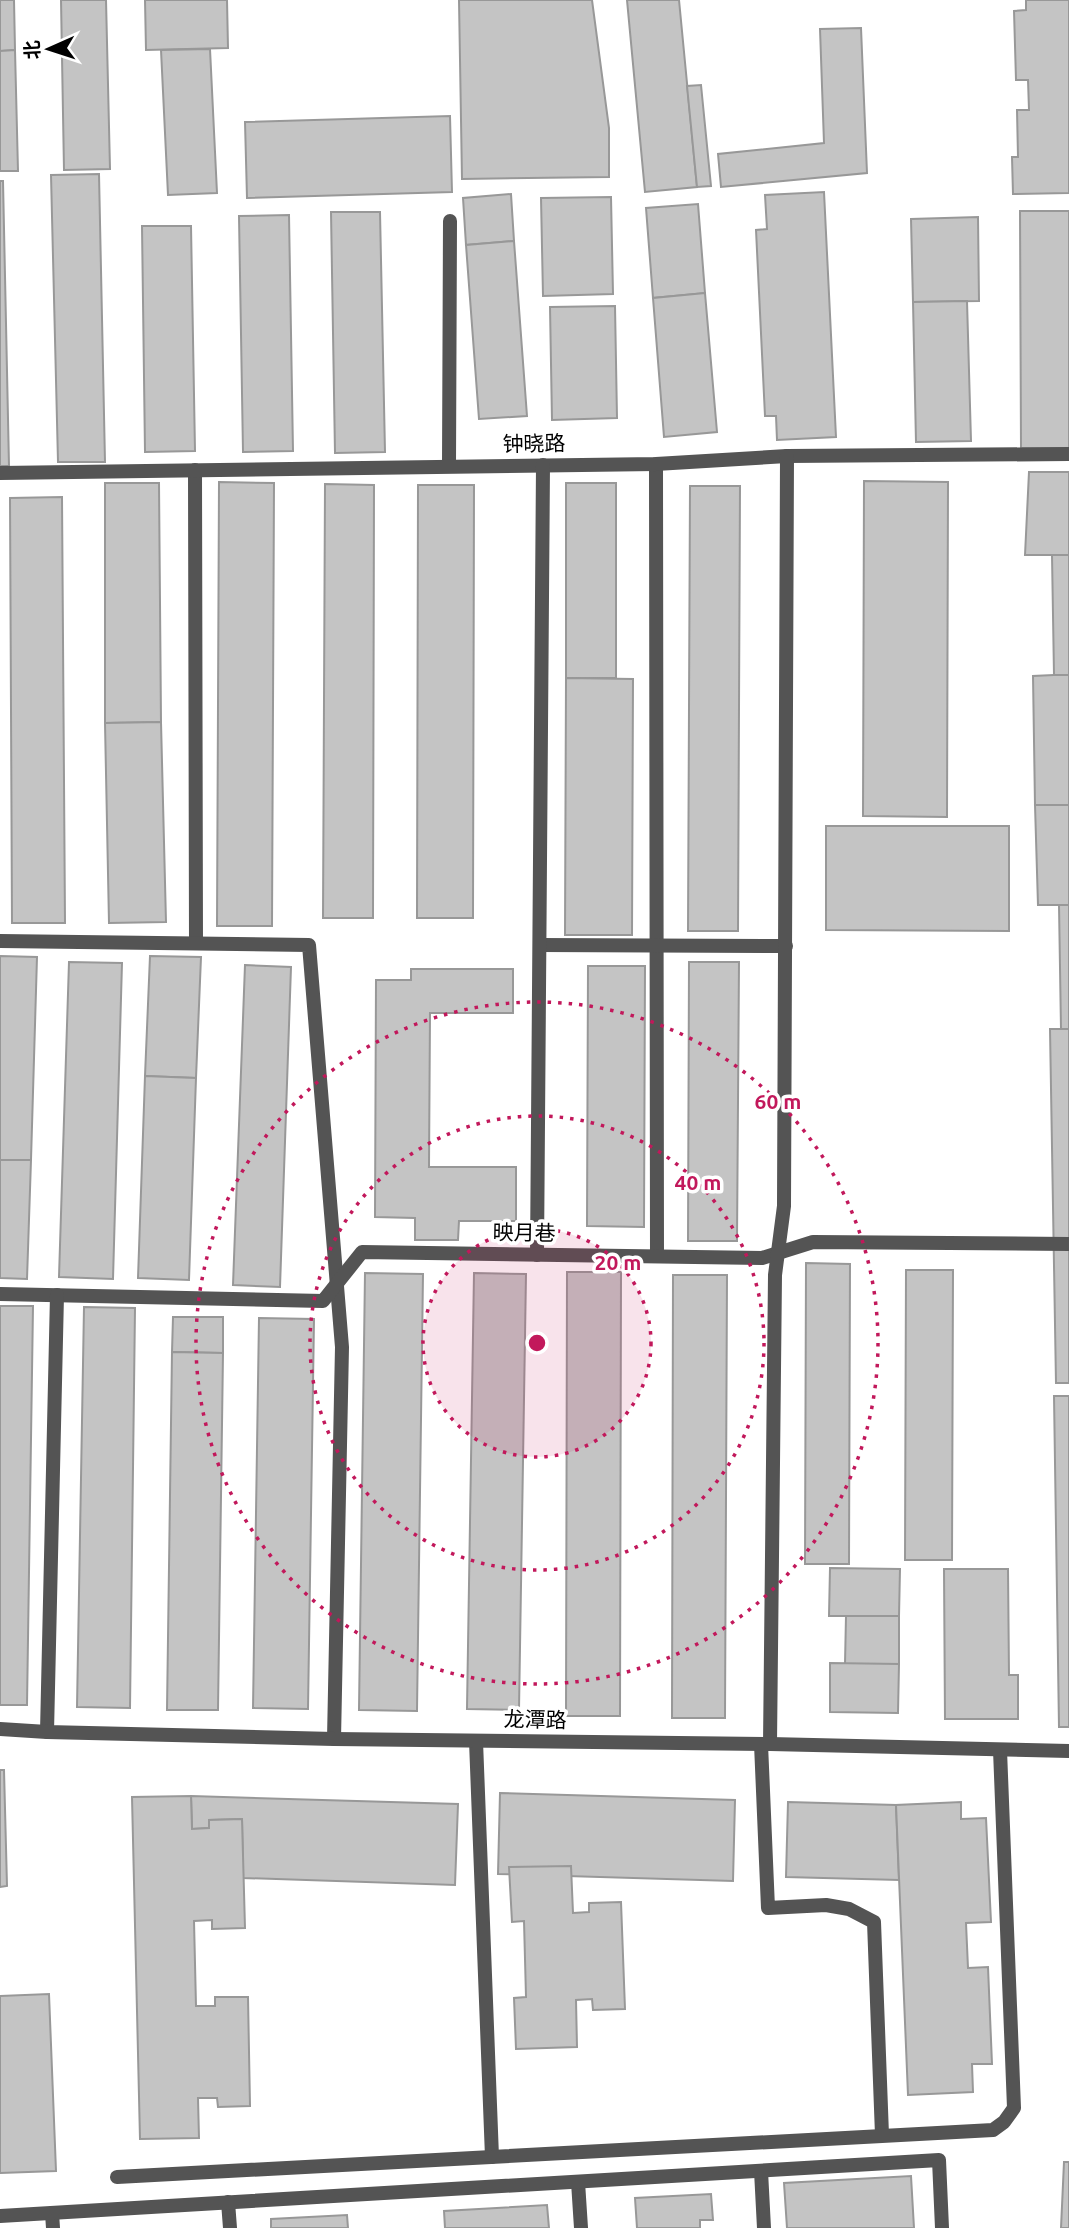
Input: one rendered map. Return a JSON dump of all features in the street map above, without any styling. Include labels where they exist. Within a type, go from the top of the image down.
[{"type":"street","points":[[449,466],[450,221]]},
{"type":"street","name":"钟晓路","points":[[0,473],[656,464],[787,456],[1069,454]]},
{"type":"street","points":[[787,456],[784,1206],[775,1275],[765,1744],[768,1908],[826,1905],[849,1909],[874,1922],[882,2135]]},
{"type":"street","points":[[656,464],[657,1256]]},
{"type":"street","points":[[537,1255],[543,465]]},
{"type":"street","points":[[195,470],[196,943]]},
{"type":"street","points":[[0,941],[309,945],[342,1348],[334,1739]]},
{"type":"street","points":[[540,944],[786,946]]},
{"type":"street","name":"映月巷","points":[[0,1294],[323,1301],[362,1252],[762,1258],[813,1242],[1069,1244]]},
{"type":"street","points":[[47,1732],[57,1295]]},
{"type":"street","name":"龙潭路","points":[[0,1729],[334,1739],[1069,1751]]},
{"type":"street","points":[[476,1741],[492,2157]]},
{"type":"street","points":[[117,2177],[993,2130],[1004,2122],[1014,2108],[1000,1750]]},
{"type":"street","points":[[0,2216],[939,2160],[942,2228]]},
{"type":"street","points":[[761,2171],[764,2228]]},
{"type":"street","points":[[578,2182],[581,2228]]},
{"type":"street","points":[[228,2202],[230,2228]]},
{"type":"street","points":[[52,2213],[54,2228]]},
{"type":"building","points":[[0,0],[14,0],[15,50],[0,51]]},
{"type":"building","points":[[61,0],[106,0],[110,169],[64,170]]},
{"type":"building","points":[[145,0],[227,0],[228,48],[146,50]]},
{"type":"building","points":[[459,0],[592,0],[609,128],[609,177],[462,179]]},
{"type":"building","points":[[627,0],[679,0],[697,187],[645,192]]},
{"type":"building","points":[[1026,0],[1069,0],[1069,193],[1013,194],[1012,157],[1018,157],[1017,110],[1029,110],[1028,80],[1016,80],[1014,11],[1026,10]]},
{"type":"building","points":[[861,28],[867,173],[721,187],[718,154],[824,143],[820,29]]},
{"type":"building","points":[[210,49],[217,193],[168,195],[161,50]]},
{"type":"building","points":[[15,50],[18,171],[0,171],[0,51]]},
{"type":"building","points":[[701,85],[711,186],[697,187],[687,86]]},
{"type":"building","points":[[450,116],[452,192],[247,198],[245,122]]},
{"type":"building","points":[[99,174],[105,462],[58,462],[51,175]]},
{"type":"building","points":[[0,181],[3,181],[9,466],[0,466]]},
{"type":"building","points":[[824,192],[836,437],[777,440],[776,416],[765,416],[756,230],[767,229],[765,195]]},
{"type":"building","points":[[511,194],[514,241],[466,245],[463,198]]},
{"type":"building","points":[[611,197],[613,294],[543,296],[541,198]]},
{"type":"building","points":[[698,204],[705,293],[653,298],[646,208]]},
{"type":"building","points":[[1020,211],[1069,211],[1069,448],[1021,448]]},
{"type":"building","points":[[331,212],[380,212],[385,452],[335,453]]},
{"type":"building","points":[[289,215],[293,451],[243,452],[239,216]]},
{"type":"building","points":[[978,217],[979,301],[913,302],[911,219]]},
{"type":"building","points":[[142,226],[191,226],[195,451],[145,452]]},
{"type":"building","points":[[514,241],[527,416],[479,419],[466,245]]},
{"type":"building","points":[[705,293],[717,432],[664,437],[653,298]]},
{"type":"building","points":[[967,301],[971,441],[916,442],[913,302]]},
{"type":"building","points":[[615,306],[617,418],[552,420],[550,307]]},
{"type":"building","points":[[1029,472],[1069,472],[1069,555],[1025,555]]},
{"type":"building","points":[[864,481],[948,482],[947,817],[863,816]]},
{"type":"building","points":[[219,482],[274,483],[272,926],[217,926]]},
{"type":"building","points":[[105,483],[159,483],[161,722],[105,723]]},
{"type":"building","points":[[566,483],[616,483],[616,678],[566,678]]},
{"type":"building","points":[[325,484],[374,485],[373,918],[323,918]]},
{"type":"building","points":[[418,485],[474,485],[473,918],[417,918]]},
{"type":"building","points":[[690,486],[740,486],[738,931],[688,931]]},
{"type":"building","points":[[62,497],[65,923],[12,923],[10,498]]},
{"type":"building","points":[[1052,555],[1069,555],[1069,675],[1054,675]]},
{"type":"building","points":[[1069,675],[1069,805],[1035,805],[1033,676]]},
{"type":"building","points":[[566,678],[633,679],[632,935],[565,935]]},
{"type":"building","points":[[161,722],[166,922],[109,923],[105,723]]},
{"type":"building","points":[[1035,805],[1069,805],[1069,905],[1038,905]]},
{"type":"building","points":[[826,826],[1009,826],[1009,931],[826,930]]},
{"type":"building","points":[[1059,905],[1069,905],[1069,1029],[1061,1029]]},
{"type":"building","points":[[0,956],[37,957],[31,1160],[0,1160]]},
{"type":"building","points":[[150,956],[201,957],[196,1078],[145,1076]]},
{"type":"building","points":[[69,962],[122,963],[113,1279],[59,1277]]},
{"type":"building","points":[[689,962],[739,962],[737,1241],[688,1241]]},
{"type":"building","points":[[245,965],[291,967],[280,1287],[233,1285]]},
{"type":"building","points":[[588,966],[645,966],[644,1227],[587,1226]]},
{"type":"building","points":[[411,969],[513,969],[513,1013],[430,1013],[429,1167],[516,1167],[516,1221],[459,1221],[458,1240],[415,1240],[415,1218],[375,1217],[376,980],[411,980]]},
{"type":"building","points":[[1050,1029],[1069,1029],[1069,1383],[1056,1383]]},
{"type":"building","points":[[145,1076],[196,1078],[189,1280],[138,1278]]},
{"type":"building","points":[[0,1160],[31,1160],[27,1279],[0,1278]]},
{"type":"building","points":[[806,1263],[850,1264],[849,1564],[805,1564]]},
{"type":"building","points":[[906,1270],[953,1270],[952,1560],[905,1560]]},
{"type":"building","points":[[567,1272],[621,1272],[620,1716],[566,1716]]},
{"type":"building","points":[[365,1273],[423,1274],[417,1711],[359,1710]]},
{"type":"building","points":[[474,1273],[526,1274],[519,1710],[467,1709]]},
{"type":"building","points":[[673,1275],[727,1275],[725,1718],[672,1718]]},
{"type":"building","points":[[0,1306],[33,1306],[27,1705],[0,1705]]},
{"type":"building","points":[[84,1307],[135,1308],[130,1708],[77,1707]]},
{"type":"building","points":[[173,1317],[223,1317],[223,1353],[172,1352]]},
{"type":"building","points":[[259,1318],[314,1319],[308,1709],[253,1708]]},
{"type":"building","points":[[172,1352],[223,1353],[218,1710],[167,1710]]},
{"type":"building","points":[[1054,1396],[1069,1396],[1069,1727],[1059,1727]]},
{"type":"building","points":[[830,1568],[900,1569],[899,1616],[829,1616]]},
{"type":"building","points":[[944,1569],[1008,1569],[1009,1675],[1018,1675],[1018,1719],[945,1719]]},
{"type":"building","points":[[846,1616],[899,1616],[899,1664],[845,1664]]},
{"type":"building","points":[[830,1663],[899,1664],[898,1713],[830,1712]]},
{"type":"building","points":[[0,1770],[4,1770],[7,1886],[0,1887]]},
{"type":"building","points":[[500,1793],[735,1800],[733,1881],[498,1874]]},
{"type":"building","points":[[191,1796],[458,1804],[455,1885],[243,1878],[242,1819],[209,1820],[209,1828],[192,1829]]},
{"type":"building","points":[[191,1796],[192,1829],[209,1828],[209,1820],[242,1819],[245,1928],[212,1929],[212,1920],[194,1921],[196,2006],[215,2006],[215,1997],[248,1997],[250,2106],[218,2107],[217,2098],[198,2098],[199,2138],[140,2139],[132,1797]]},
{"type":"building","points":[[788,1802],[896,1805],[899,1880],[786,1877]]},
{"type":"building","points":[[961,1802],[961,1819],[986,1818],[991,1922],[966,1923],[968,1968],[988,1967],[992,2064],[972,2064],[973,2092],[908,2095],[896,1805]]},
{"type":"building","points":[[571,1866],[573,1913],[589,1912],[589,1903],[621,1902],[625,2009],[593,2010],[592,1999],[576,2000],[577,2047],[516,2049],[514,1998],[526,1997],[524,1921],[512,1922],[509,1867]]},
{"type":"building","points":[[49,1994],[56,2171],[0,2173],[0,1996]]},
{"type":"building","points":[[1064,2162],[1069,2162],[1069,2228],[1061,2228]]},
{"type":"building","points":[[911,2176],[914,2228],[787,2228],[784,2183]]},
{"type":"building","points":[[711,2194],[713,2220],[700,2220],[700,2228],[637,2228],[635,2198]]},
{"type":"building","points":[[547,2205],[549,2228],[445,2228],[444,2211]]},
{"type":"building","points":[[347,2215],[348,2228],[271,2228],[271,2219]]}]
